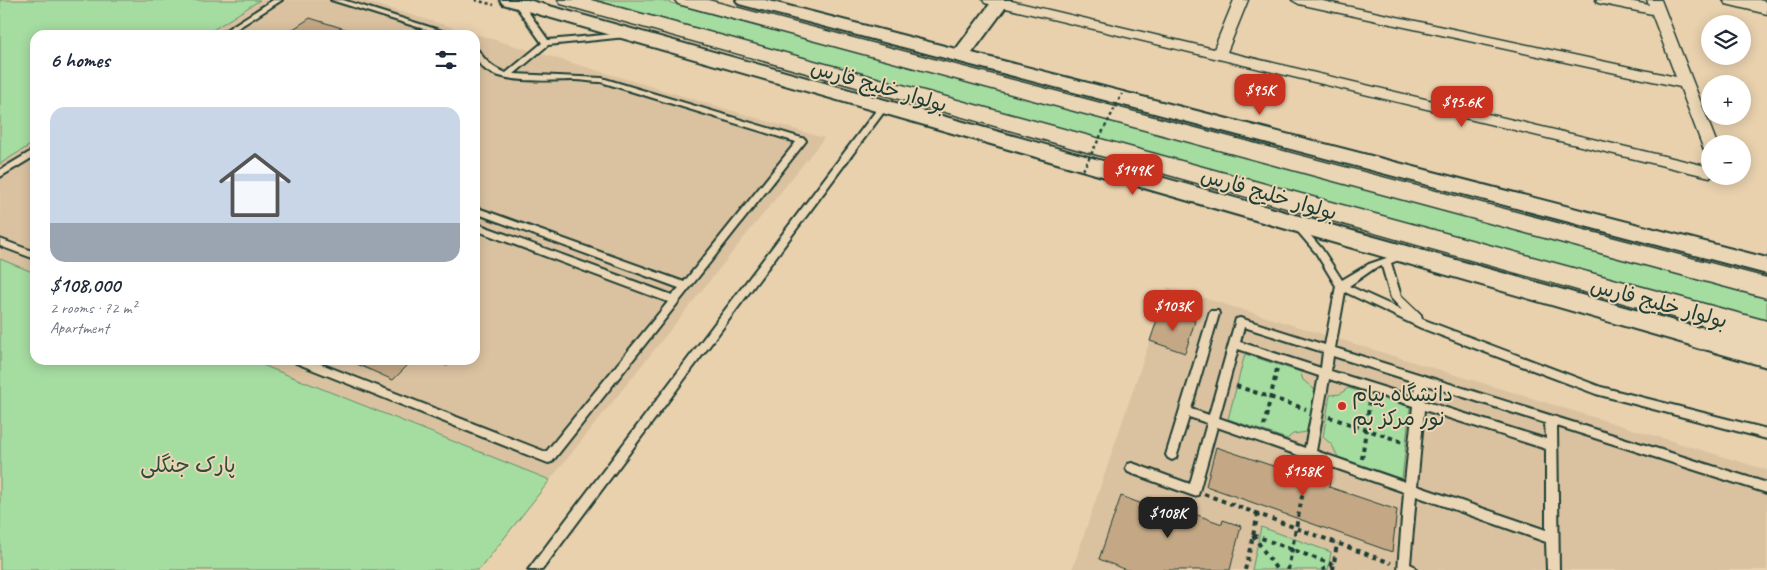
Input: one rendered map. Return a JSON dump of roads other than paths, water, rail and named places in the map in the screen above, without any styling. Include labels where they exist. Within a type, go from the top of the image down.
[{"type":"main road","name":"بولوار خلیج فارس","points":[[568,0],[1767,332]]},
{"type":"main road","name":"بولوار خلیج فارس","points":[[686,0],[1767,288]]},
{"type":"main road","points":[[1733,0],[1767,8]]},
{"type":"main road","points":[[1722,276],[1767,277]]},
{"type":"main road","points":[[1700,338],[1767,346]]},
{"type":"street","points":[[745,0],[1767,266]]},
{"type":"street","points":[[1219,55],[1241,0]]},
{"type":"street","points":[[1299,0],[1686,84]]},
{"type":"street","points":[[1603,0],[1656,5],[1706,135]]},
{"type":"street","points":[[513,1],[1767,356]]},
{"type":"street","points":[[960,56],[997,1],[1701,170]]},
{"type":"lane","points":[[230,30],[278,0]]},
{"type":"lane","points":[[335,0],[434,30]]},
{"type":"lane","points":[[513,1],[546,43]]},
{"type":"lane","points":[[508,75],[546,43],[630,34]]},
{"type":"lane","points":[[313,365],[548,458],[802,141],[602,80],[576,78],[536,79],[508,75],[485,64],[480,58]]},
{"type":"lane","points":[[534,570],[884,106]]},
{"type":"lane","points":[[0,174],[30,155]]},
{"type":"lane","points":[[480,212],[685,286]]},
{"type":"lane","points":[[1296,223],[1319,251],[1340,286],[1425,325],[1600,391],[1767,434]]},
{"type":"lane","points":[[480,228],[674,300]]},
{"type":"lane","points":[[0,242],[30,254]]},
{"type":"lane","points":[[1310,454],[1340,286],[1372,266],[1406,254]]},
{"type":"lane","points":[[1386,262],[1396,298],[1425,325]]},
{"type":"lane","points":[[1172,455],[1214,314]]},
{"type":"lane","points":[[1132,468],[1194,490],[1240,322],[1767,488]]},
{"type":"lane","points":[[1234,344],[1551,446]]},
{"type":"lane","points":[[1406,569],[1421,379]]},
{"type":"lane","points":[[1185,411],[1552,538]]},
{"type":"lane","points":[[1551,420],[1553,570]]},
{"type":"place","name":"دانشگاه پیام نور مرکز بم","points":[[1342,406]]},
{"type":"park label","name":"پارک جنگلی","points":[[188,465]]}]
